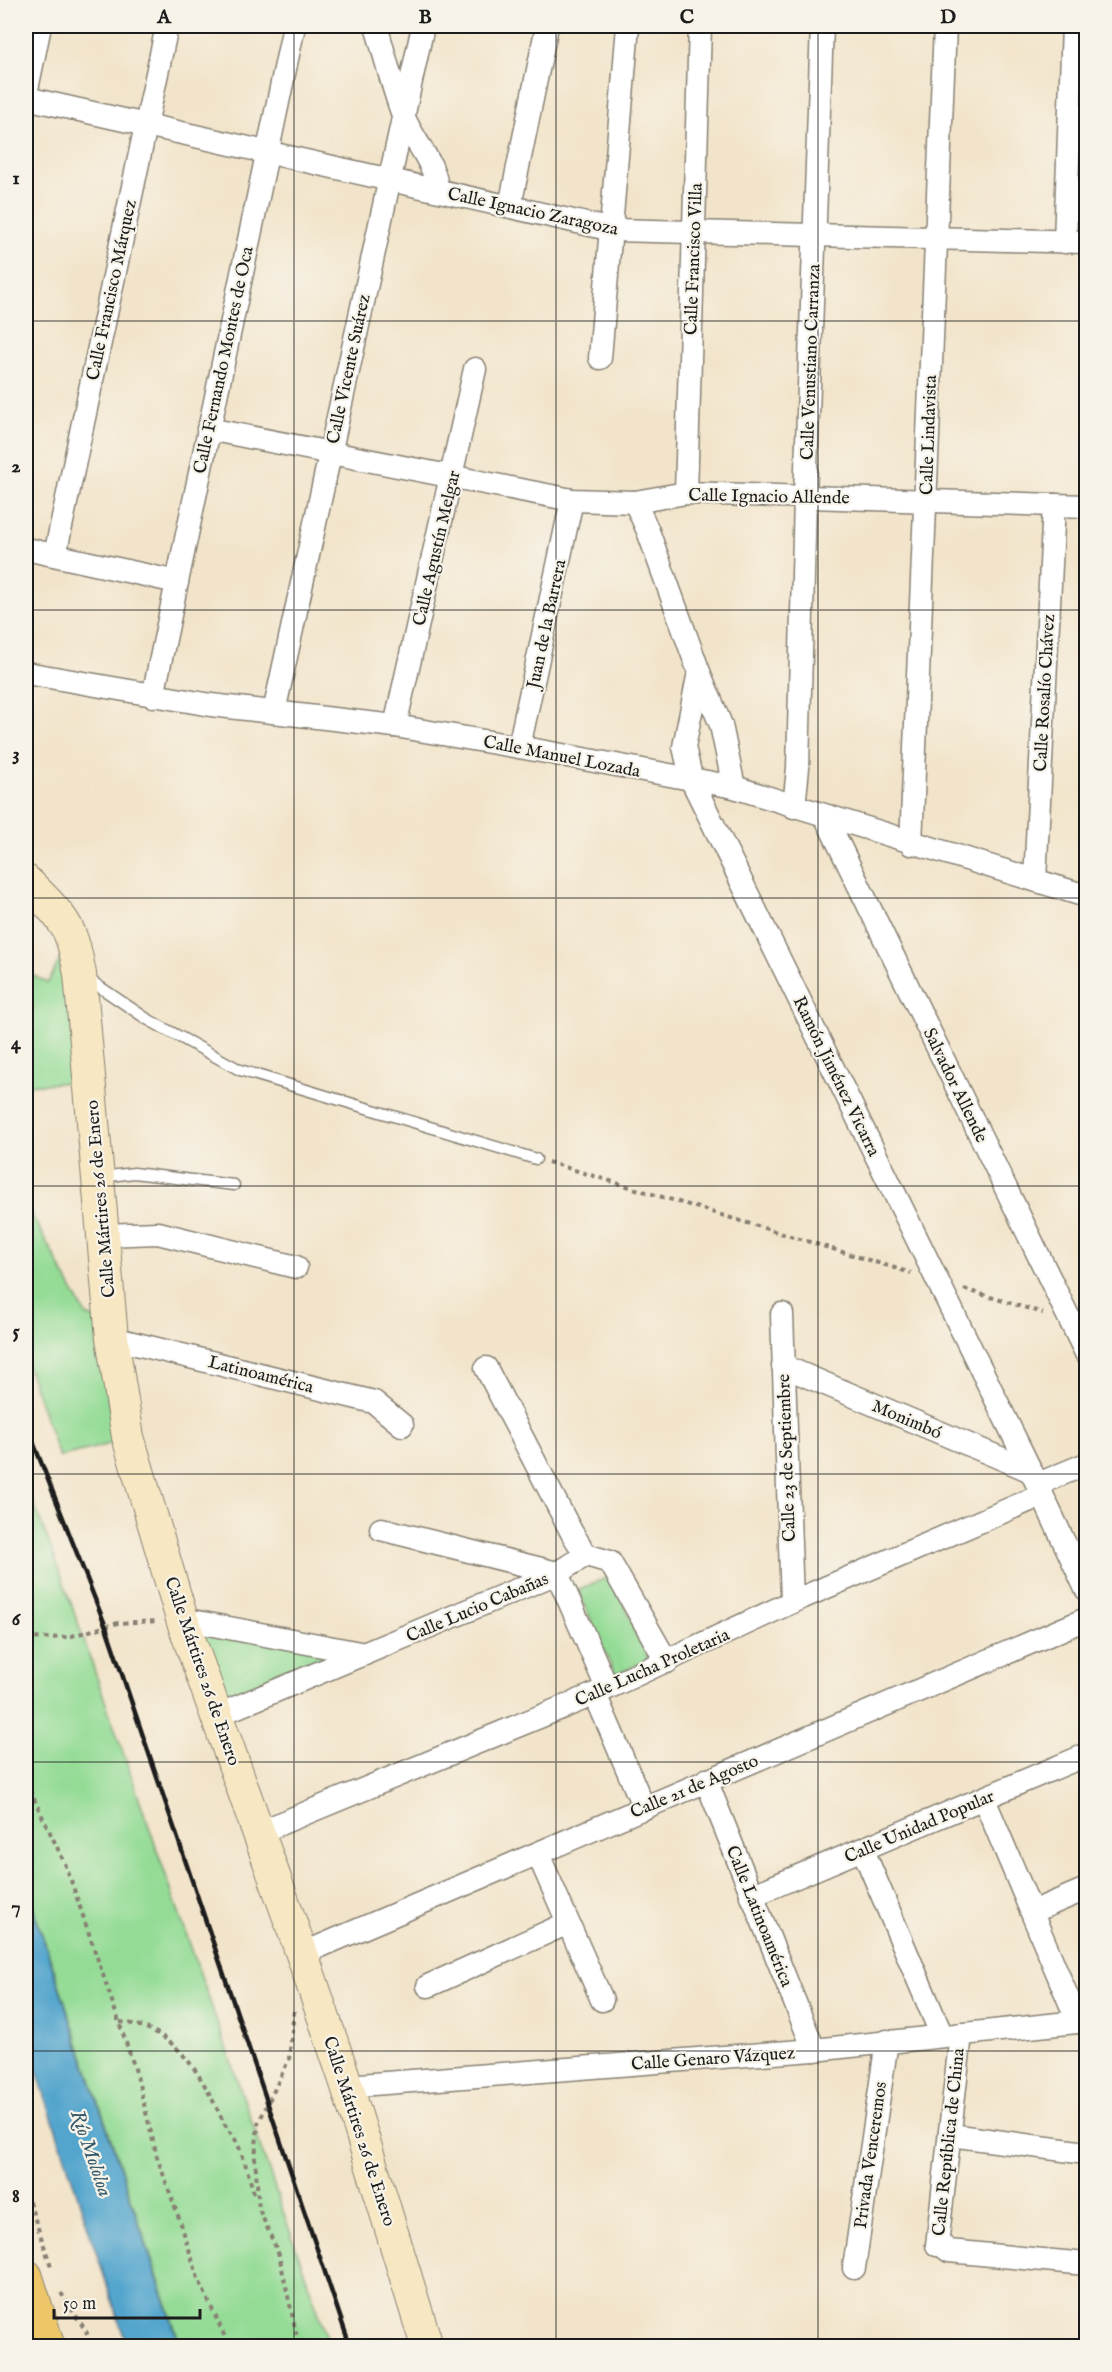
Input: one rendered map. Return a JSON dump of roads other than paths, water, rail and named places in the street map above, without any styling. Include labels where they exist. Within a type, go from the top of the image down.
[{"type":"main road","points":[[40,2276],[48,2346]]},
{"type":"street","points":[[26,94],[40,26]]},
{"type":"street","name":"Calle Francisco Márquez","points":[[55,555],[167,26]]},
{"type":"street","name":"Calle Fernando Montes de Oca","points":[[153,696],[294,26]]},
{"type":"street","points":[[376,26],[403,116],[427,158],[436,180],[437,190]]},
{"type":"street","name":"Calle Vicente Suárez","points":[[274,712],[423,26]]},
{"type":"street","points":[[510,206],[547,26]]},
{"type":"street","points":[[600,357],[613,230],[628,26]]},
{"type":"street","name":"Calle Francisco Villa","points":[[686,493],[700,26]]},
{"type":"street","name":"Calle Venustiano Carranza","points":[[794,807],[798,768],[822,26]]},
{"type":"street","name":"Calle Lindavista","points":[[911,843],[945,26]]},
{"type":"street","points":[[1073,26],[1076,242]]},
{"type":"street","name":"Calle Ignacio Zaragoza","points":[[26,98],[613,230],[1076,242]]},
{"type":"street","name":"Calle Agustín Melgar","points":[[395,726],[475,369]]},
{"type":"street","name":"Calle Ignacio Allende","points":[[208,429],[572,500],[635,502],[686,493],[1086,506]]},
{"type":"street","name":"Juan de la Barrera","points":[[519,747],[572,500]]},
{"type":"street","points":[[635,502],[721,725],[734,787]]},
{"type":"street","name":"Calle Rosalío Chávez","points":[[1035,880],[1054,505]]},
{"type":"street","points":[[26,549],[177,582]]},
{"type":"street","name":"Ramón Jiménez Vicarra","points":[[699,672],[684,747],[692,781],[1037,1483],[1086,1589]]},
{"type":"street","name":"Calle Manuel Lozada","points":[[26,673],[211,705],[395,726],[734,787],[1086,896]]},
{"type":"street","name":"Salvador Allende","points":[[825,816],[1086,1353]]},
{"type":"street","name":"Calle Mártires 26 de Enero","points":[[26,881],[67,928],[80,974],[112,1338],[128,1437],[182,1619],[260,1832],[347,2086],[427,2346]]},
{"type":"street","points":[[104,1235],[158,1233],[296,1268]]},
{"type":"street","name":"Calle 23 de Septiembre","points":[[782,1314],[792,1602]]},
{"type":"street","name":"Latinoamérica","points":[[112,1338],[375,1401],[402,1425]]},
{"type":"street","name":"Monimbó","points":[[783,1366],[1037,1483]]},
{"type":"street","points":[[486,1368],[572,1533],[586,1555],[610,1562],[667,1662]]},
{"type":"street","name":"Calle Lucha Proletaria","points":[[260,1832],[667,1662],[1037,1483],[1086,1464]]},
{"type":"street","points":[[381,1529],[557,1573],[644,1808]]},
{"type":"street","name":"Calle Lucio Cabañas","points":[[218,1714],[557,1573],[586,1555]]},
{"type":"street","name":"Calle 21 de Agosto","points":[[302,1954],[1086,1618]]},
{"type":"street","points":[[182,1619],[365,1654]]},
{"type":"street","name":"Calle Unidad Popular","points":[[751,1896],[1086,1755]]},
{"type":"street","name":"Calle Latinoamérica","points":[[706,1780],[814,2050]]},
{"type":"street","name":"Calle Genaro Vázquez","points":[[347,2086],[814,2050],[1082,2021],[1032,1912],[984,1798]]},
{"type":"street","points":[[862,1850],[951,2035]]},
{"type":"street","points":[[538,1854],[602,2000]]},
{"type":"street","points":[[1032,1912],[1086,1889]]},
{"type":"street","points":[[428,1986],[568,1923]]},
{"type":"street","name":"Calle República de China","points":[[951,2035],[950,2135],[937,2245],[941,2245],[949,2252],[1086,2264]]},
{"type":"street","name":"Privada Venceremos","points":[[854,2268],[886,2041]]},
{"type":"street","points":[[950,2135],[1086,2153]]},
{"type":"lane","points":[[80,974],[147,1019],[240,1070],[536,1159]]},
{"type":"lane","points":[[98,1177],[134,1173],[234,1185]]},
{"type":"water","name":"Río Mololoa","points":[[26,1888],[180,2346],[127,2346],[26,2038]]},
{"type":"railway","points":[[26,1424],[106,1627],[350,2346]]}]
